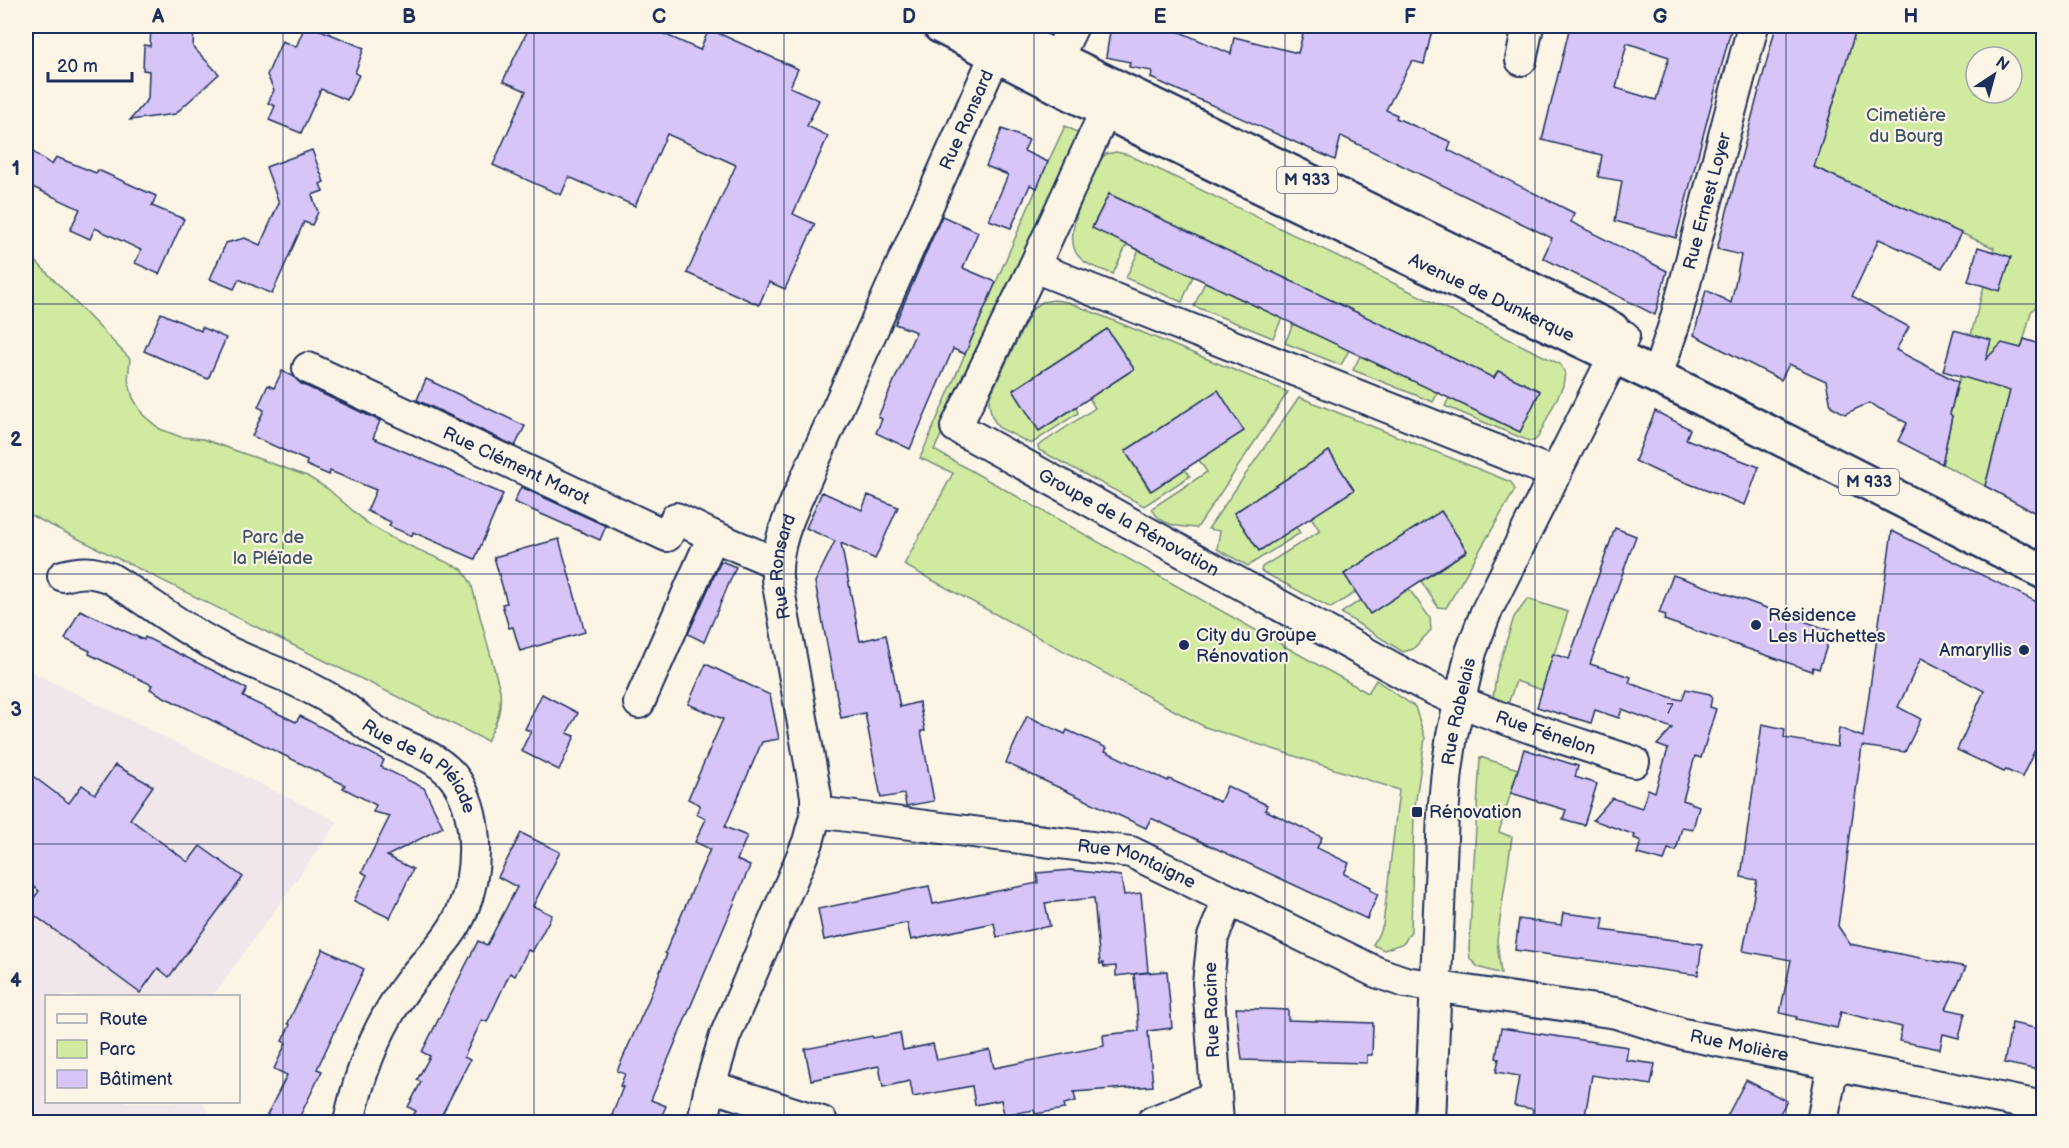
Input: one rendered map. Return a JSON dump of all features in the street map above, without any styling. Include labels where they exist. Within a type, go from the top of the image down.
[{"type":"main road","name":"Avenue de Dunkerque","points":[[940,26],[997,38],[1052,70],[1660,365],[1884,466],[2043,552]]},
{"type":"main road","name":"Avenue de Dunkerque","points":[[1660,365],[1832,463],[2043,572]]},
{"type":"street","points":[[1052,70],[1073,26]]},
{"type":"street","points":[[1521,60],[1528,26]]},
{"type":"street","name":"Rue Ernest Loyer","points":[[1660,365],[1674,325],[1753,26]]},
{"type":"street","name":"Rue Ronsard","points":[[703,1122],[718,1056],[735,1009],[808,842],[816,812],[816,796],[777,579],[776,563],[779,546],[788,519],[997,38]]},
{"type":"street","name":"Groupe de la Rénovation","points":[[1111,99],[1034,267],[956,427],[1424,685],[1459,702]]},
{"type":"street","points":[[1034,267],[1556,474]]},
{"type":"street","name":"Rue Rabelais","points":[[1430,1122],[1443,814],[1452,735],[1471,652],[1486,612],[1619,345]]},
{"type":"street","name":"Rue Clément Marot","points":[[308,368],[667,537],[676,518],[776,563]]},
{"type":"street","points":[[639,703],[714,536]]},
{"type":"street","name":"Rue de la Pléiade","points":[[63,576],[77,572],[93,572],[110,578],[211,644],[301,683],[339,705],[376,732],[426,754],[444,767],[459,785],[467,804],[472,828],[473,859],[470,885],[463,910],[450,933],[413,978],[386,1016],[366,1060],[349,1122]]},
{"type":"street","name":"Rue Fénelon","points":[[1459,702],[1634,762]]},
{"type":"street","name":"Rue Montaigne","points":[[816,812],[1131,852],[1376,972],[1405,982],[1436,987]]},
{"type":"street","name":"Rue Racine","points":[[1217,1109],[1208,983],[1213,936],[1228,900]]},
{"type":"street","name":"Rue Molière","points":[[1436,987],[1616,1013],[1683,1034],[2043,1107]]},
{"type":"street","points":[[1822,1122],[1833,1065]]},
{"type":"street","points":[[710,1086],[822,1122]]},
{"type":"street","points":[[1152,1122],[1217,1109]]},
{"type":"shaded area","points":[[26,669],[338,822],[214,995],[45,995],[45,1103],[203,1103],[212,1122],[26,1122]]},
{"type":"green space","name":"Cimetière du Bourg","points":[[1857,26],[2043,26],[2043,298],[2031,312],[1985,486],[1942,464],[1952,416],[1950,414],[1994,248],[1814,167]]},
{"type":"green space","points":[[1065,126],[1083,135],[934,450],[1368,693],[1376,680],[1415,707],[1425,738],[1414,813],[1411,931],[1404,943],[1384,950],[1373,945],[1383,925],[1399,790],[1205,727],[904,565],[953,473],[920,458]]},
{"type":"green space","points":[[1116,152],[1129,155],[1560,364],[1565,373],[1563,386],[1538,437],[1534,441],[1529,441],[1445,406],[1449,398],[1520,432],[1540,391],[1498,371],[1494,378],[1109,194],[1092,227],[1127,244],[1113,274],[1086,263],[1079,257],[1074,247],[1075,222],[1084,194],[1101,159],[1106,154]]},
{"type":"green space","points":[[1139,250],[1193,276],[1182,302],[1126,278]]},
{"type":"green space","name":"Parc de la Pléïade","points":[[26,251],[130,359],[128,380],[133,398],[143,415],[160,429],[181,437],[203,439],[307,476],[328,489],[367,523],[392,538],[462,569],[471,583],[500,690],[498,716],[487,741],[26,513]]},
{"type":"green space","points":[[1205,282],[1282,318],[1273,338],[1194,306]]},
{"type":"green space","points":[[1054,300],[1068,302],[1288,392],[1197,528],[1165,522],[1155,514],[1152,508],[1207,472],[1199,460],[1218,391],[1125,451],[1150,491],[1185,469],[1190,476],[1144,506],[1039,450],[1038,446],[1095,408],[1089,398],[1134,369],[1107,329],[1013,390],[1039,431],[1076,407],[1078,413],[1031,444],[998,427],[992,417],[990,396],[1032,310],[1042,302]]},
{"type":"green space","points":[[1293,324],[1349,350],[1341,365],[1285,343]]},
{"type":"green space","points":[[1360,356],[1438,392],[1433,402],[1353,370]]},
{"type":"green space","points":[[1299,397],[1511,482],[1515,490],[1446,608],[1438,607],[1421,581],[1467,551],[1441,511],[1345,574],[1356,592],[1331,608],[1261,571],[1262,567],[1320,531],[1311,517],[1354,490],[1329,451],[1234,513],[1259,551],[1296,527],[1300,533],[1248,566],[1217,549],[1220,531],[1208,529]]},
{"type":"green space","points":[[1409,589],[1430,618],[1431,630],[1413,649],[1403,652],[1341,613],[1361,600]]},
{"type":"green space","points":[[1528,599],[1568,612],[1542,690],[1516,681],[1508,704],[1493,698],[1497,671],[1514,617]]},
{"type":"green space","points":[[1480,757],[1518,769],[1499,832],[1512,837],[1497,940],[1501,974],[1478,967],[1470,959],[1469,949]]},
{"type":"building","points":[[151,26],[194,26],[193,47],[219,74],[175,114],[130,120],[148,99],[149,71],[143,70],[144,45],[150,46]]},
{"type":"building","points":[[305,26],[311,26],[364,48],[355,73],[359,75],[347,100],[321,89],[301,133],[269,120],[275,106],[268,103],[274,90],[267,75],[282,41],[296,47]]},
{"type":"building","points":[[530,26],[646,26],[700,50],[709,29],[798,69],[790,87],[819,100],[807,126],[828,136],[793,214],[815,224],[785,289],[769,282],[759,305],[687,273],[736,165],[667,134],[635,206],[569,177],[561,195],[493,165],[526,91],[503,81]]},
{"type":"building","points":[[1111,26],[1166,26],[1231,54],[1234,37],[1298,53],[1305,26],[1433,26],[1424,64],[1412,61],[1386,110],[1397,115],[1396,118],[1451,142],[1448,150],[1574,213],[1571,222],[1667,271],[1655,315],[1543,258],[1552,238],[1341,136],[1335,160],[1151,78],[1152,71],[1129,67],[1130,62],[1106,57]]},
{"type":"building","points":[[1570,26],[1732,26],[1676,238],[1615,221],[1622,181],[1598,177],[1602,155],[1542,140]],"holes":[[[1627,43],[1669,57],[1656,100],[1616,88]]]},
{"type":"building","points":[[1776,26],[1857,26],[1814,167],[1961,233],[1942,268],[1879,239],[1852,296],[1909,327],[1896,350],[1958,382],[1942,464],[1898,441],[1907,423],[1869,403],[1845,414],[1831,406],[1826,381],[1789,364],[1781,380],[1694,335],[1706,290],[1731,303],[1741,255],[1717,249]]},
{"type":"building","points":[[1002,129],[1029,140],[1024,151],[1048,162],[1037,188],[1030,185],[1011,228],[989,220],[1008,175],[986,166]]},
{"type":"building","points":[[26,147],[52,165],[56,157],[96,173],[98,170],[156,196],[152,206],[184,219],[159,274],[135,263],[141,250],[95,228],[90,239],[70,230],[80,209],[26,184]]},
{"type":"building","points":[[312,150],[324,182],[320,184],[323,191],[312,195],[318,212],[312,225],[304,222],[272,294],[239,279],[234,289],[210,279],[226,243],[245,238],[260,245],[279,203],[266,167]]},
{"type":"building","points":[[1109,194],[1494,378],[1498,371],[1540,391],[1520,432],[1092,228]]},
{"type":"building","points":[[942,216],[978,232],[963,268],[996,282],[965,354],[953,349],[910,449],[876,433],[882,419],[878,417],[916,332],[895,324]]},
{"type":"building","points":[[1978,247],[2011,257],[2000,291],[1968,281]]},
{"type":"building","points":[[161,313],[201,331],[202,327],[226,338],[208,379],[144,351]]},
{"type":"building","points":[[1107,329],[1134,369],[1039,431],[1013,390]]},
{"type":"building","points":[[1954,330],[1991,340],[1986,359],[2002,343],[2021,348],[2024,339],[2043,345],[2043,517],[1985,486],[2010,391],[1943,371]]},
{"type":"building","points":[[282,371],[293,376],[301,384],[380,421],[373,438],[503,494],[475,559],[413,532],[412,536],[389,526],[391,522],[367,511],[376,490],[330,471],[329,475],[306,465],[307,461],[252,436],[264,410],[258,407],[268,385],[274,388]]},
{"type":"building","points":[[426,379],[525,426],[515,446],[417,400]]},
{"type":"building","points":[[1218,390],[1244,431],[1151,491],[1125,451]]},
{"type":"building","points":[[1655,411],[1690,429],[1686,439],[1759,467],[1745,505],[1635,461]]},
{"type":"building","points":[[1329,451],[1354,490],[1259,551],[1234,513]]},
{"type":"building","points":[[521,487],[606,526],[600,540],[514,502]]},
{"type":"building","points":[[822,492],[862,510],[868,495],[898,507],[875,559],[841,543],[860,641],[886,635],[900,707],[919,702],[925,731],[921,731],[934,801],[906,806],[904,794],[881,798],[865,713],[841,718],[815,582],[835,541],[806,528]]},
{"type":"building","points":[[1441,511],[1467,551],[1370,614],[1344,574]]},
{"type":"building","points":[[1615,528],[1636,536],[1590,664],[1631,677],[1629,683],[1673,698],[1682,700],[1686,689],[1710,694],[1712,697],[1710,707],[1716,709],[1701,758],[1695,756],[1683,800],[1699,806],[1693,829],[1682,827],[1676,851],[1668,849],[1664,861],[1637,854],[1641,841],[1634,838],[1635,835],[1593,820],[1612,798],[1642,808],[1648,789],[1655,792],[1668,749],[1657,745],[1672,728],[1622,709],[1619,718],[1595,710],[1591,723],[1537,707],[1553,654],[1569,659]]},
{"type":"building","points":[[1892,531],[2043,605],[2043,733],[2022,777],[2006,770],[2004,772],[1957,750],[1984,691],[1921,658],[1898,707],[1921,719],[1905,752],[1862,746],[1838,926],[1850,944],[1966,967],[1946,1009],[1965,1013],[1959,1038],[1943,1034],[1940,1049],[1899,1041],[1902,1027],[1841,1012],[1837,1028],[1780,1013],[1791,960],[1743,951],[1757,880],[1741,877],[1762,724],[1785,729],[1784,738],[1837,747],[1839,728],[1863,737]]},
{"type":"building","points":[[559,539],[585,632],[520,651],[513,627],[509,628],[502,604],[507,603],[494,557]]},
{"type":"building","points":[[721,561],[736,567],[704,642],[688,634]]},
{"type":"building","name":"Résidence Les Huchettes","points":[[1673,575],[1832,631],[1819,669],[1813,667],[1812,671],[1664,620],[1666,615],[1659,613]]},
{"type":"building","points":[[80,610],[144,640],[145,637],[218,673],[247,689],[243,697],[296,722],[300,716],[384,760],[381,767],[424,788],[443,827],[387,856],[413,869],[390,918],[354,901],[367,875],[362,872],[390,816],[373,812],[376,805],[343,788],[345,785],[164,697],[150,689],[152,685],[89,654],[90,651],[65,639]]},
{"type":"building","points":[[706,664],[770,695],[779,739],[762,742],[725,827],[747,836],[737,860],[750,866],[651,1100],[666,1106],[659,1122],[628,1122],[612,1115],[623,1087],[620,1086],[625,1074],[617,1071],[710,849],[695,842],[706,819],[696,814],[700,805],[688,799],[723,719],[688,704]]},
{"type":"building","points":[[542,694],[578,713],[567,733],[575,736],[559,770],[521,751],[531,731],[525,729]]},
{"type":"building","points":[[1027,716],[1065,734],[1067,730],[1107,748],[1105,751],[1168,781],[1169,779],[1220,802],[1227,786],[1267,805],[1265,810],[1322,837],[1317,848],[1349,863],[1344,874],[1371,887],[1370,890],[1378,894],[1367,919],[1151,818],[1146,828],[1006,763]]},
{"type":"building","points":[[1524,749],[1578,766],[1575,777],[1597,784],[1584,825],[1563,819],[1566,810],[1511,793]]},
{"type":"building","points":[[115,765],[153,786],[130,819],[188,862],[200,846],[243,877],[169,977],[158,968],[140,993],[26,909],[39,891],[26,881],[26,771],[69,803],[82,785],[95,794]]},
{"type":"building","points":[[521,833],[560,852],[533,906],[552,915],[532,952],[528,950],[515,976],[510,973],[487,1022],[482,1020],[464,1057],[470,1060],[438,1122],[409,1122],[416,1111],[408,1107],[421,1082],[417,1080],[430,1056],[422,1052],[478,941],[487,945],[517,887],[498,877]]},
{"type":"building","points":[[1071,870],[1121,876],[1124,895],[1141,893],[1148,972],[1116,976],[1116,966],[1104,967],[1103,963],[1100,964],[1094,898],[1045,903],[1050,926],[997,937],[994,923],[911,940],[907,923],[824,940],[818,909],[929,886],[933,904],[1038,883],[1037,873]]},
{"type":"building","points":[[1563,913],[1604,918],[1602,930],[1702,944],[1698,975],[1515,950],[1519,919],[1561,925]]},
{"type":"building","points":[[323,949],[364,969],[317,1069],[322,1071],[297,1122],[281,1122],[267,1115],[287,1075],[274,1069],[286,1043],[282,1041],[290,1025],[288,1023]]},
{"type":"building","points":[[1167,971],[1172,1028],[1148,1031],[1153,1086],[1074,1092],[1076,1101],[1064,1104],[1065,1109],[1035,1114],[1034,1110],[1004,1115],[1001,1100],[975,1105],[972,1086],[913,1097],[910,1081],[883,1087],[879,1066],[811,1080],[805,1049],[872,1036],[873,1038],[900,1033],[903,1050],[933,1044],[937,1060],[990,1050],[994,1068],[1104,1046],[1103,1035],[1139,1031],[1134,974]]},
{"type":"building","points":[[1236,1008],[1288,1010],[1288,1020],[1373,1023],[1372,1055],[1367,1055],[1367,1063],[1242,1060]]},
{"type":"building","points":[[2012,1023],[2043,1030],[2043,1071],[2004,1063]]},
{"type":"building","points":[[1501,1028],[1628,1047],[1626,1060],[1655,1064],[1651,1085],[1592,1075],[1584,1122],[1548,1122],[1549,1119],[1532,1115],[1533,1109],[1514,1106],[1519,1076],[1496,1072]]},
{"type":"building","points":[[1746,1080],[1787,1101],[1775,1122],[1724,1122]]},
{"type":"place","name":"Résidence Les Huchettes","points":[[1756,625]]},
{"type":"place","name":"City du Groupe Rénovation","points":[[1184,645]]},
{"type":"place","name":"Amaryllis","points":[[2024,650]]},
{"type":"place","name":"Rénovation","points":[[1417,812]]}]
